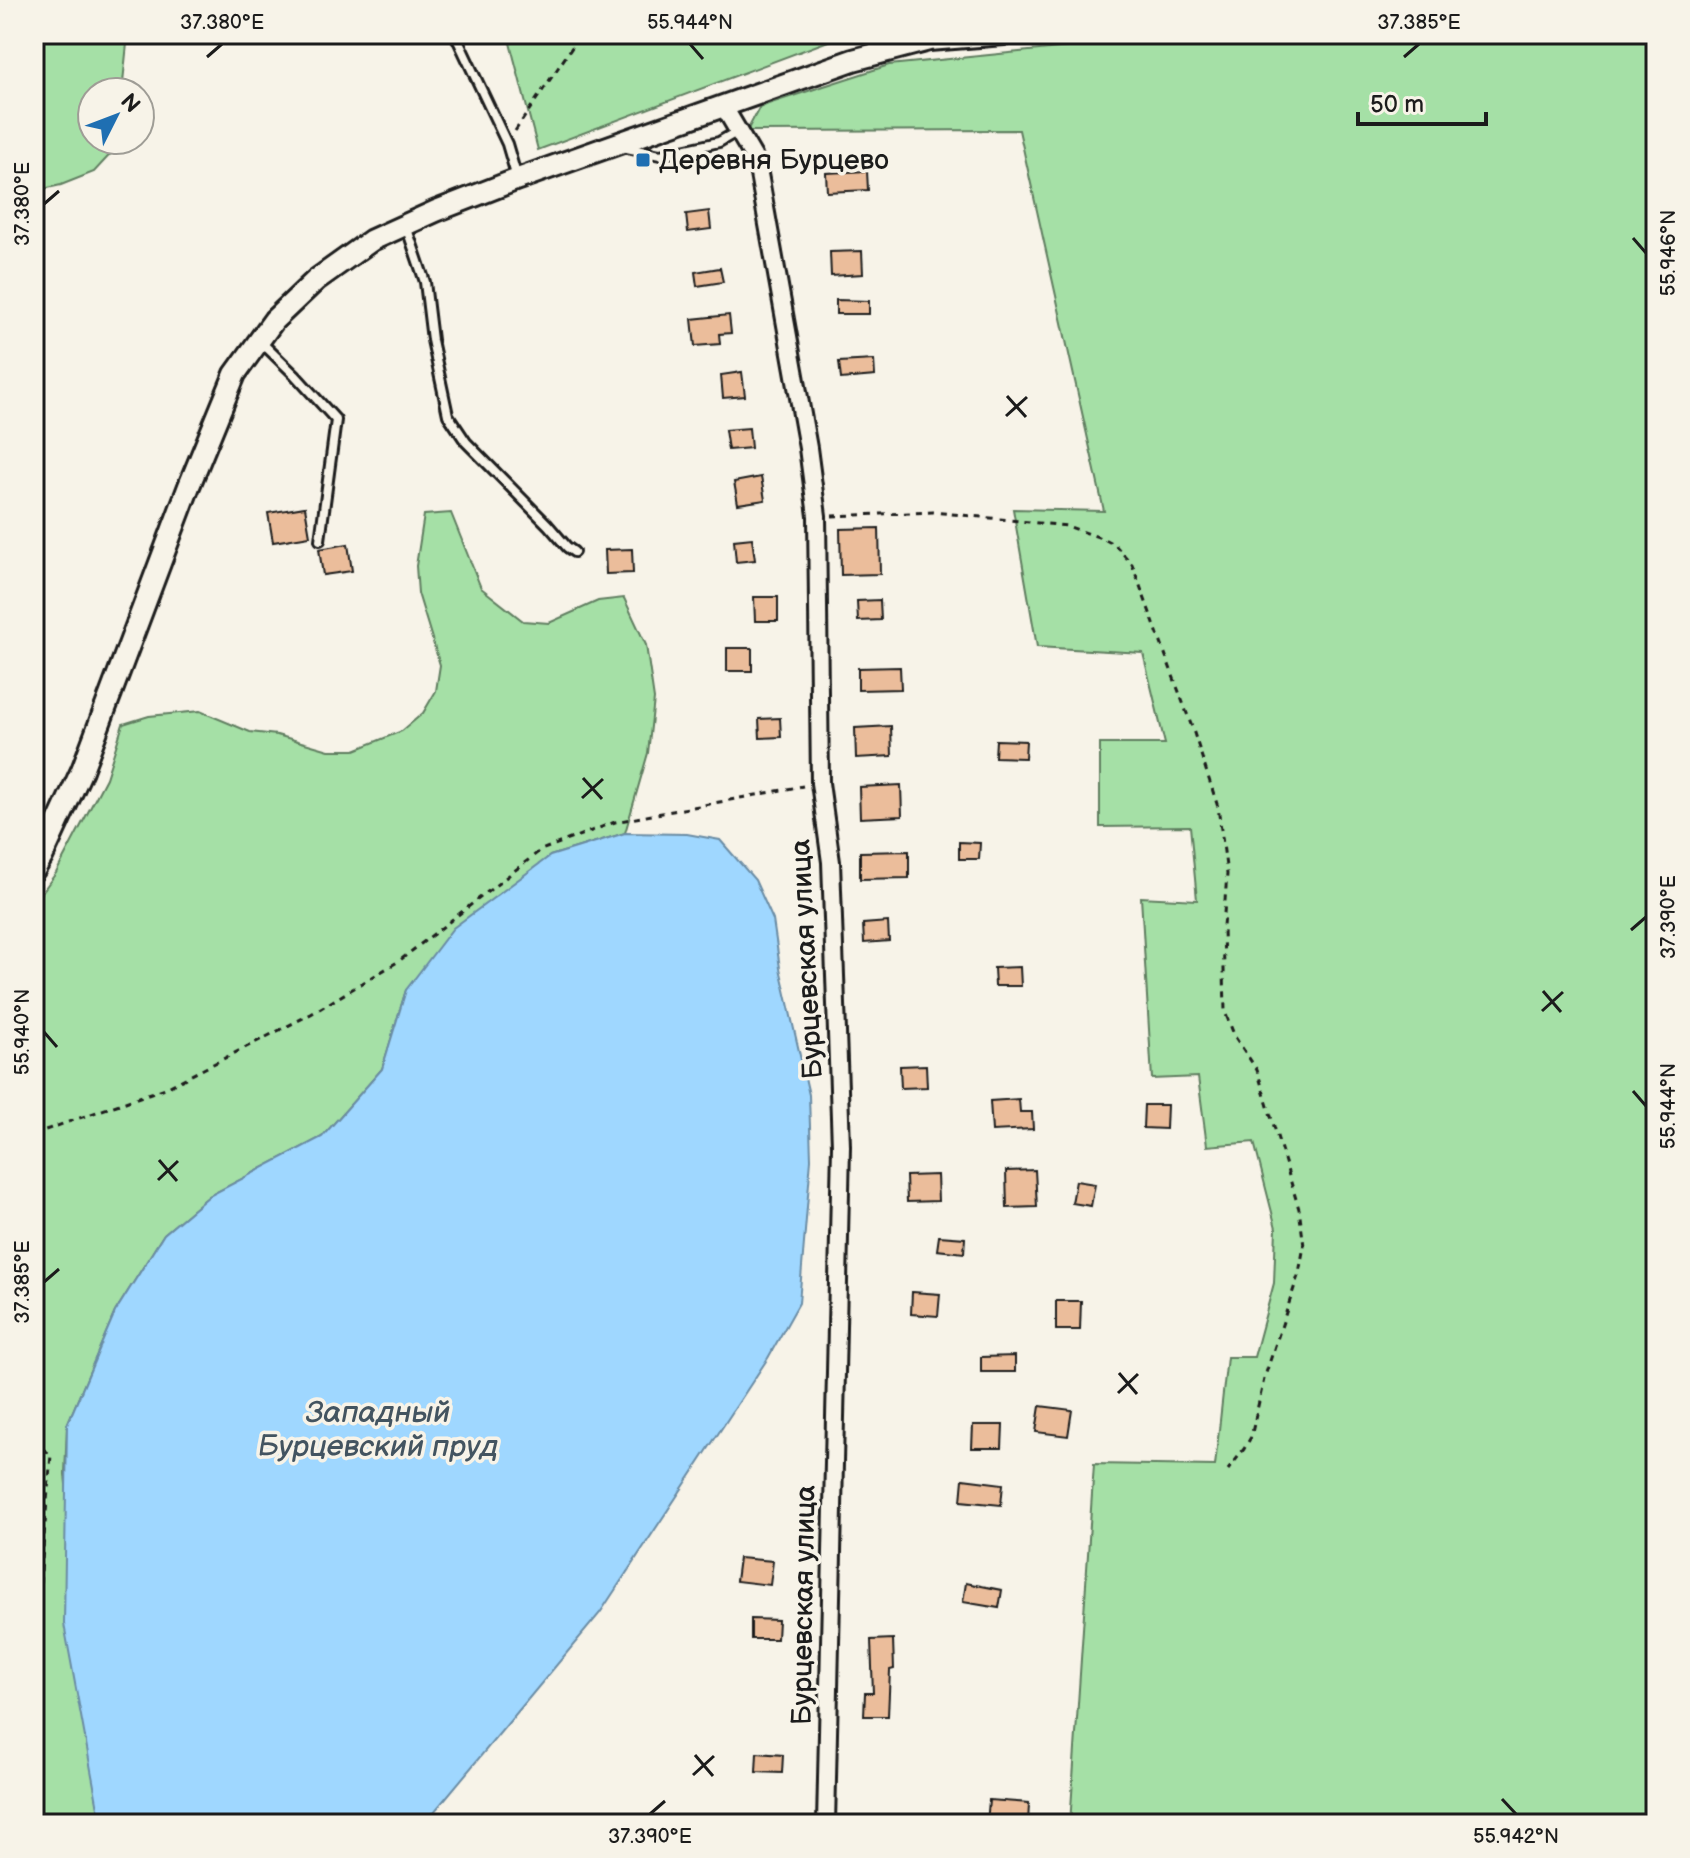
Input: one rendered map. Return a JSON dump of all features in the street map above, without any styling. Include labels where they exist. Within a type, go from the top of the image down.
[{"type":"street","points":[[34,870],[82,770],[189,486],[235,374],[274,320],[316,280],[372,240],[518,179],[853,60],[929,40],[1004,34]]},
{"type":"street","name":"Бурцевская улица","points":[[724,107],[757,163],[808,448],[817,516],[820,783],[831,862],[841,1146],[826,1824]]},
{"type":"lane","points":[[455,34],[507,144],[518,179]]},
{"type":"lane","points":[[613,146],[660,155],[719,142],[738,131]]},
{"type":"lane","points":[[406,225],[425,282],[432,340],[448,415],[466,442],[574,552]]},
{"type":"lane","points":[[260,340],[336,420],[320,540]]},
{"type":"path","points":[[507,144],[581,34]]},
{"type":"path","points":[[817,516],[933,512],[1067,526],[1115,545],[1132,564],[1218,807],[1227,874],[1223,927],[1225,1012],[1235,1037],[1257,1070],[1299,1209],[1304,1246],[1299,1273],[1264,1379],[1251,1437],[1228,1470]]},
{"type":"path","points":[[34,1134],[168,1087],[311,1014],[399,961],[541,850],[615,822],[820,783]]},
{"type":"path","points":[[34,1442],[51,1455],[34,1652]]},
{"type":"path","points":[[34,1802],[44,1824]]},
{"type":"green space","points":[[34,34],[128,34],[124,76],[76,76],[76,156],[109,156],[94,172],[61,185],[34,191]]},
{"type":"green space","points":[[536,34],[847,34],[538,150],[510,43]]},
{"type":"green space","points":[[1157,34],[1656,34],[1656,1824],[1070,1824],[1094,1464],[1215,1466],[1227,1357],[1254,1357],[1274,1283],[1276,1228],[1254,1142],[1207,1146],[1198,1077],[1152,1079],[1141,897],[1197,900],[1190,826],[1100,827],[1100,744],[1165,744],[1143,653],[1037,647],[1013,509],[1104,511],[1019,130],[747,131],[759,108],[889,65],[1099,44]]},
{"type":"green space","points":[[451,513],[481,588],[523,621],[549,623],[598,601],[624,598],[646,645],[654,699],[648,753],[625,833],[550,856],[406,990],[382,1069],[322,1137],[209,1196],[164,1234],[115,1312],[67,1425],[65,1474],[101,1824],[34,1824],[34,903],[56,873],[106,778],[123,724],[149,716],[200,711],[250,732],[277,735],[329,750],[355,750],[402,731],[423,713],[436,691],[440,665],[418,593],[416,566],[424,515]]},
{"type":"water","name":"Западный Бурцевский пруд","points":[[625,833],[687,834],[720,840],[755,880],[773,920],[780,968],[809,1095],[811,1159],[799,1303],[768,1358],[600,1613],[424,1824],[101,1824],[64,1624],[67,1425],[115,1312],[164,1234],[209,1196],[322,1137],[382,1069],[406,990],[453,928],[550,856]]},
{"type":"building","points":[[867,171],[868,190],[827,192],[826,173]]},
{"type":"building","points":[[709,211],[711,229],[688,232],[686,214]]},
{"type":"building","points":[[862,251],[863,274],[831,276],[830,252]]},
{"type":"building","points":[[720,268],[723,282],[697,286],[695,272]]},
{"type":"building","points":[[836,300],[869,301],[869,314],[836,314]]},
{"type":"building","points":[[729,315],[731,333],[719,334],[720,344],[695,346],[692,319]]},
{"type":"building","points":[[874,360],[875,376],[841,379],[839,362]]},
{"type":"building","points":[[742,372],[745,396],[723,398],[721,375]]},
{"type":"building","points":[[749,428],[751,448],[728,450],[725,430]]},
{"type":"building","points":[[761,477],[765,500],[738,504],[734,482]]},
{"type":"building","points":[[305,507],[310,536],[273,542],[268,513]]},
{"type":"building","points":[[879,528],[880,574],[841,575],[840,529]]},
{"type":"building","points":[[752,538],[755,560],[736,562],[734,540]]},
{"type":"building","points":[[348,544],[352,571],[323,575],[319,549]]},
{"type":"building","points":[[632,549],[633,573],[606,574],[605,550]]},
{"type":"building","points":[[754,597],[778,597],[778,621],[755,621]]},
{"type":"building","points":[[880,600],[881,620],[858,621],[857,601]]},
{"type":"building","points":[[727,648],[752,648],[752,671],[727,671]]},
{"type":"building","points":[[900,667],[901,689],[858,690],[858,668]]},
{"type":"building","points":[[780,718],[781,737],[760,738],[759,719]]},
{"type":"building","points":[[891,726],[892,756],[856,758],[855,728]]},
{"type":"building","points":[[996,740],[1026,741],[1025,758],[995,757]]},
{"type":"building","points":[[901,785],[902,816],[860,818],[859,787]]},
{"type":"building","points":[[959,842],[980,843],[979,859],[959,859]]},
{"type":"building","points":[[909,851],[909,878],[860,879],[860,852]]},
{"type":"building","points":[[888,922],[889,941],[864,943],[863,924]]},
{"type":"building","points":[[1020,967],[1021,986],[995,986],[994,968]]},
{"type":"building","points":[[926,1065],[927,1087],[901,1088],[900,1066]]},
{"type":"building","points":[[1019,1099],[1020,1112],[1032,1112],[1033,1129],[992,1131],[990,1101]]},
{"type":"building","points":[[1144,1105],[1167,1105],[1166,1129],[1143,1128]]},
{"type":"building","points":[[1035,1170],[1037,1207],[1007,1208],[1006,1171]]},
{"type":"building","points":[[937,1175],[938,1201],[907,1202],[906,1176]]},
{"type":"building","points":[[1076,1181],[1095,1184],[1091,1206],[1072,1203]]},
{"type":"building","points":[[939,1236],[965,1238],[964,1253],[937,1250]]},
{"type":"building","points":[[912,1292],[940,1294],[938,1316],[911,1314]]},
{"type":"building","points":[[1056,1301],[1081,1301],[1080,1330],[1056,1330]]},
{"type":"building","points":[[1015,1356],[1015,1372],[981,1372],[981,1357]]},
{"type":"building","points":[[1040,1406],[1072,1410],[1068,1436],[1036,1432]]},
{"type":"building","points":[[973,1425],[1003,1425],[1002,1448],[972,1448]]},
{"type":"building","points":[[963,1479],[1003,1484],[1001,1505],[961,1501]]},
{"type":"building","points":[[739,1558],[773,1561],[770,1585],[736,1581]]},
{"type":"building","points":[[966,1583],[1002,1590],[999,1608],[963,1602]]},
{"type":"building","points":[[751,1619],[778,1620],[777,1639],[751,1639]]},
{"type":"building","points":[[893,1639],[894,1669],[890,1670],[888,1716],[864,1716],[865,1693],[873,1693],[871,1640]]},
{"type":"building","points":[[757,1753],[783,1755],[782,1773],[756,1772]]},
{"type":"building","points":[[989,1800],[1029,1803],[1028,1824],[987,1824]]},
{"type":"place","name":"Деревня Бурцево","points":[[643,160]]}]
